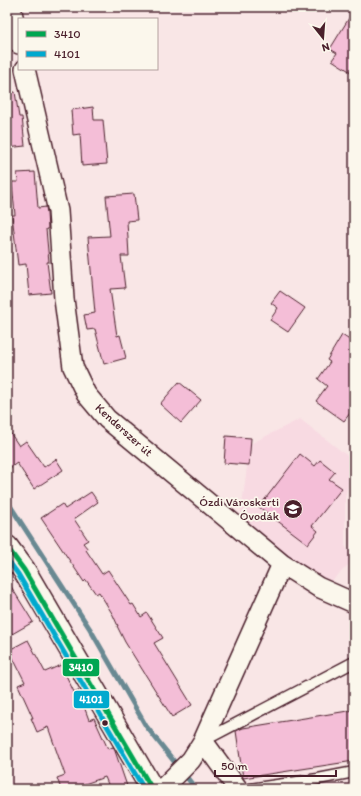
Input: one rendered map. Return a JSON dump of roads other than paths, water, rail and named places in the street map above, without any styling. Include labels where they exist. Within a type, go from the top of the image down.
[{"type":"main road","points":[[7,547],[24,570],[152,789]]},
{"type":"street","points":[[11,7],[18,39]]},
{"type":"street","name":"Kenderszer út","points":[[25,70],[58,211],[64,299],[73,367],[78,382],[86,394],[108,419],[282,564],[318,587],[354,603]]},
{"type":"street","points":[[162,789],[191,760],[203,741],[282,564]]},
{"type":"street","points":[[203,741],[238,789]]},
{"type":"lane","points":[[203,741],[354,662]]},
{"type":"lane","points":[[250,789],[354,772]]},
{"type":"waterway","points":[[7,501],[90,629],[146,726],[196,789]]},
{"type":"place","name":"Ózdi Városkerti Óvodák","points":[[293,509]]}]
